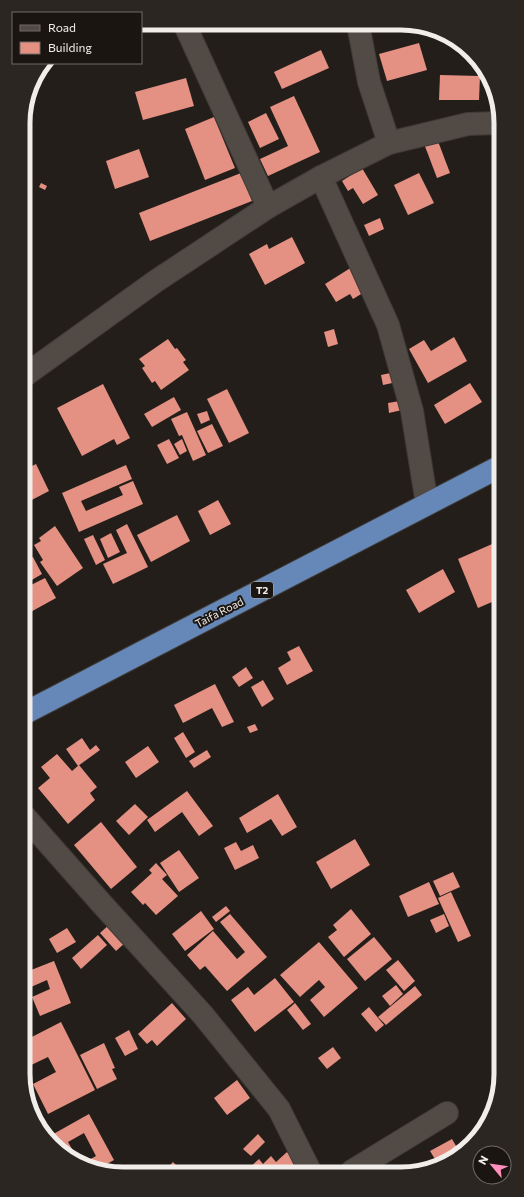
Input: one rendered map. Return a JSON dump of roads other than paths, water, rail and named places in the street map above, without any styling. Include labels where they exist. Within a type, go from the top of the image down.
[{"type":"highway","name":"Taifa Road","points":[[30,710],[494,470]]},
{"type":"street","points":[[187,30],[268,207]]},
{"type":"street","points":[[359,30],[370,82],[389,143]]},
{"type":"street","points":[[30,372],[156,281],[268,207],[321,177],[389,143],[468,124],[494,123]]},
{"type":"street","points":[[321,177],[388,325],[412,411],[427,504]]},
{"type":"street","points":[[30,823],[213,1027],[279,1110],[308,1167]]},
{"type":"street","points":[[359,1167],[447,1113]]}]
